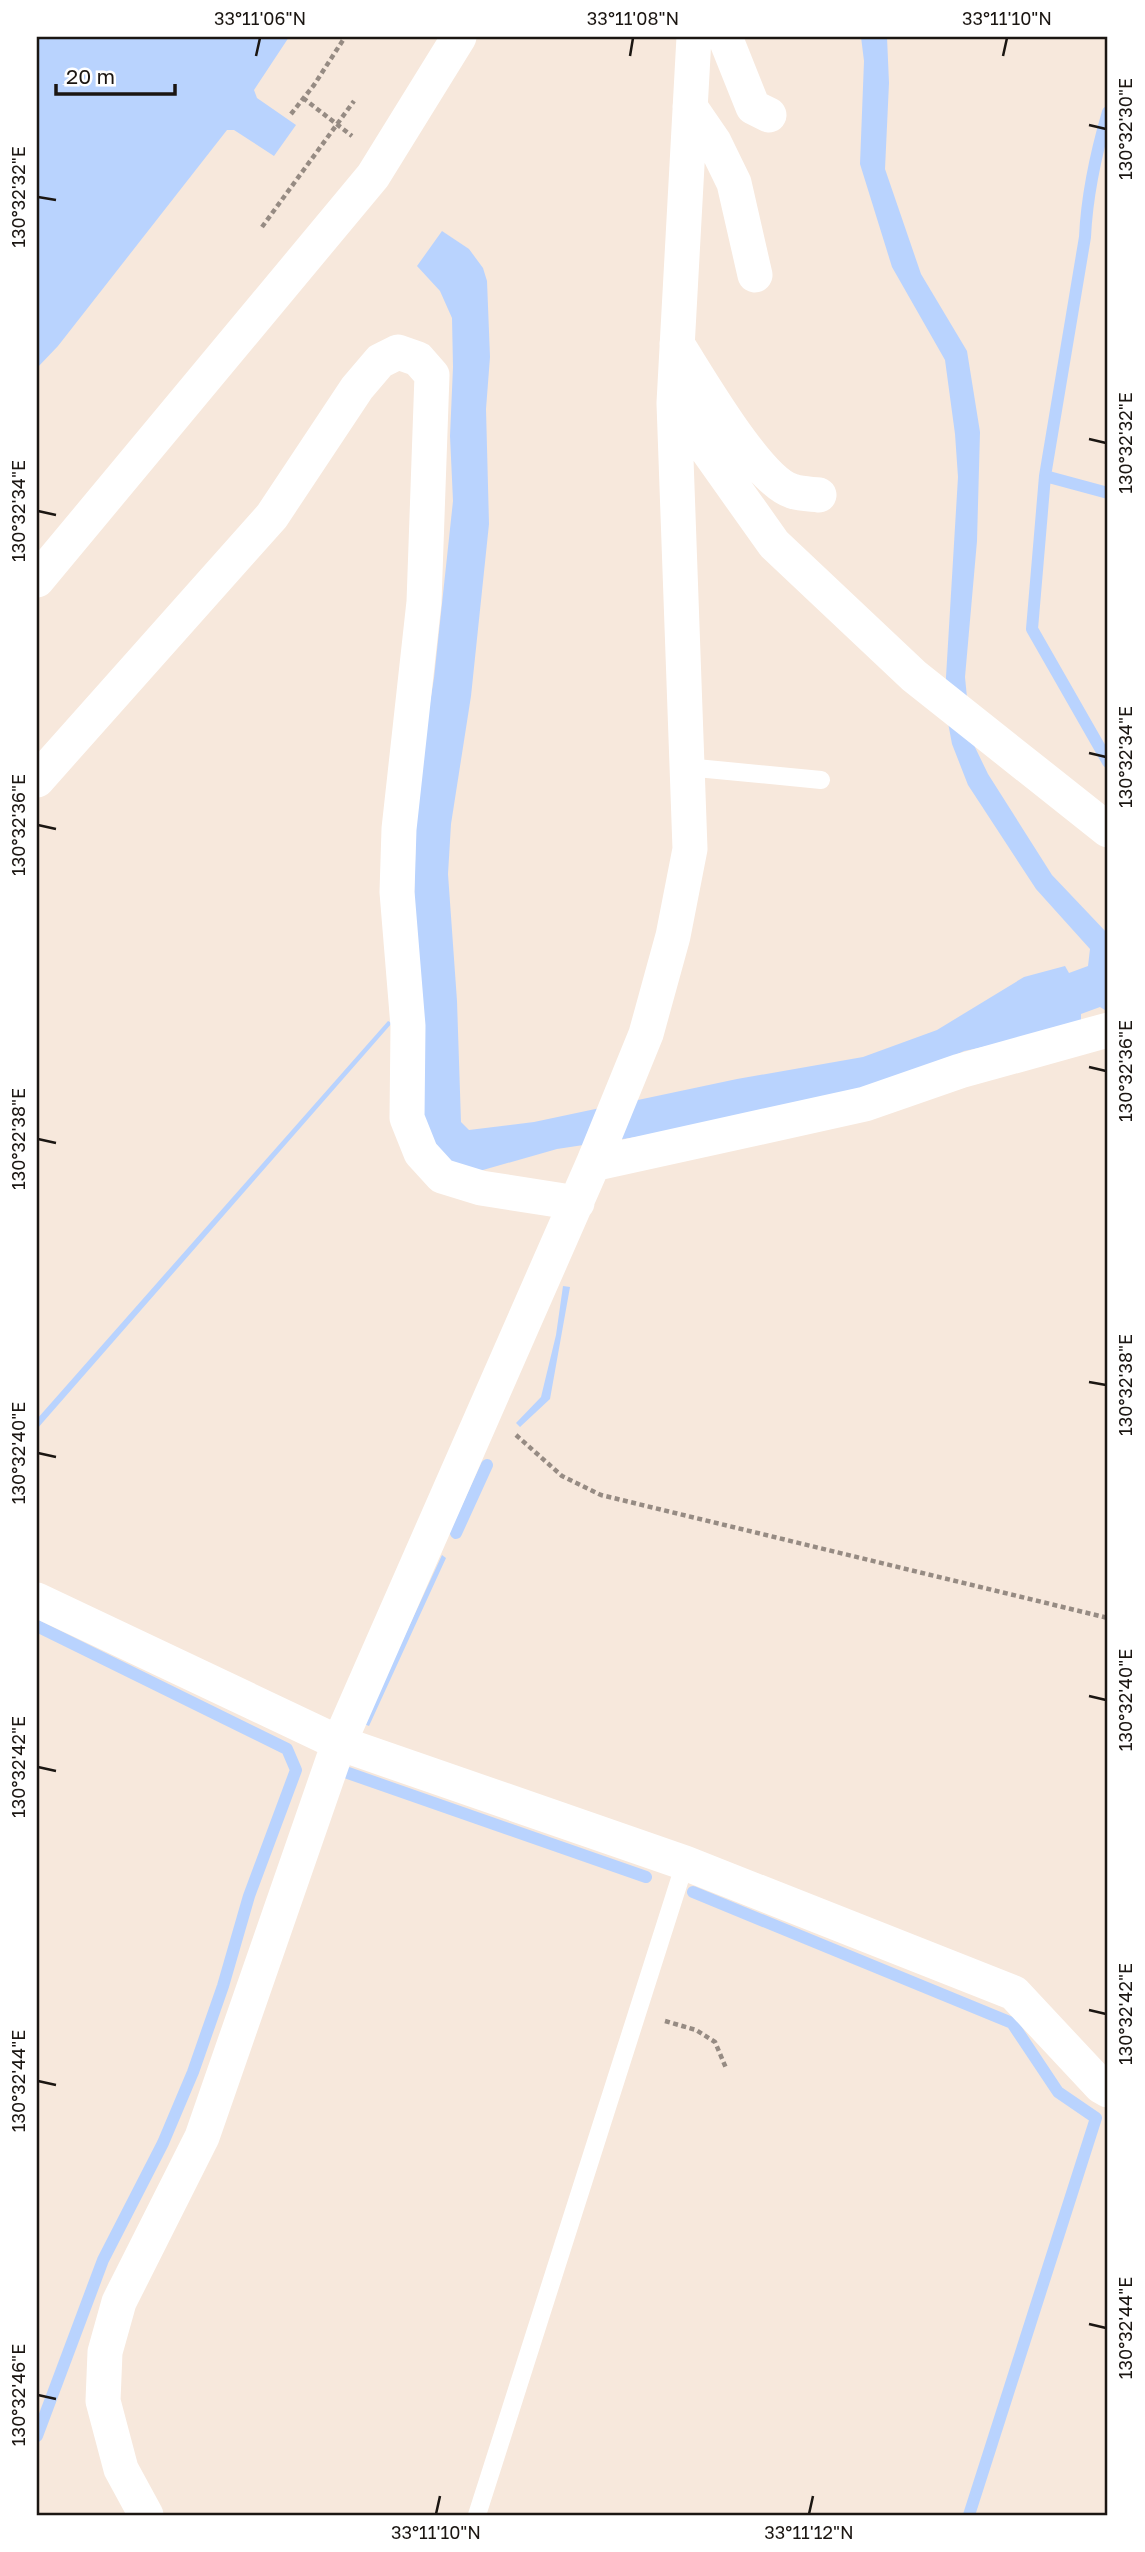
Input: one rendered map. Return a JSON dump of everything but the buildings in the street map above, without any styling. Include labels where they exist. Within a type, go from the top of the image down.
[{"type":"street","points":[[37,579],[365,187],[459,37]]},
{"type":"street","points":[[146,2515],[121,2469],[103,2401],[105,2353],[119,2302],[202,2137],[339,1743],[577,1203],[646,1034],[673,936],[690,849],[674,403],[694,37]]},
{"type":"street","points":[[724,37],[752,107],[769,115]]},
{"type":"street","points":[[690,107],[714,142],[734,183],[755,275]]},
{"type":"street","points":[[677,345],[719,411],[766,474],[791,491],[819,495]]},
{"type":"street","points":[[37,780],[272,516],[358,388],[380,361],[398,352],[418,359],[432,375],[424,602],[399,829],[397,892],[408,1026],[407,1118],[421,1153],[442,1176],[481,1188],[577,1203]]},
{"type":"street","points":[[674,403],[774,544],[914,676],[1108,830]]},
{"type":"street","points":[[593,1164],[865,1104],[960,1071],[1108,1030]]},
{"type":"street","points":[[37,1600],[339,1743],[685,1863],[1014,1993],[1101,2086],[1108,2090]]},
{"type":"lane","points":[[686,767],[821,780]]},
{"type":"lane","points":[[477,2515],[685,1863]]},
{"type":"path","points":[[291,114],[345,37]]},
{"type":"path","points":[[303,98],[384,159]]},
{"type":"path","points":[[262,227],[354,101]]},
{"type":"path","points":[[486,1409],[562,1476],[601,1495],[1108,1618]]},
{"type":"path","points":[[638,2012],[696,2031],[715,2042],[726,2068]]},
{"type":"water","points":[[37,37],[289,37],[254,90],[257,98],[296,125],[274,156],[234,130],[227,130],[58,346],[37,368]]},
{"type":"water","points":[[861,37],[887,37],[889,83],[885,169],[921,274],[967,351],[980,432],[977,541],[965,677],[971,739],[988,774],[1052,875],[1108,934],[1108,1012],[1100,1007],[1081,1014],[1081,1022],[1031,1037],[964,1051],[923,1070],[861,1092],[656,1134],[557,1149],[476,1172],[439,1159],[420,1111],[414,903],[417,782],[434,678],[453,501],[450,436],[452,318],[440,291],[417,266],[442,231],[469,249],[483,268],[487,281],[490,357],[486,409],[489,524],[471,696],[451,824],[448,874],[457,1001],[461,1122],[469,1130],[534,1122],[737,1079],[863,1057],[937,1030],[1024,977],[1065,966],[1069,973],[1088,966],[1090,949],[1036,889],[968,785],[952,744],[946,712],[946,677],[958,477],[955,434],[945,360],[892,267],[860,164],[864,61]]},
{"type":"water","points":[[388,1021],[392,1023],[37,1429],[37,1419]]},
{"type":"water","points":[[563,1286],[570,1287],[550,1399],[520,1427],[516,1423],[541,1397],[556,1335]]},
{"type":"water","points":[[442,1555],[446,1558],[369,1726],[364,1724]]},
{"type":"waterway","points":[[1108,112],[1090,189],[1085,237],[1045,476],[1032,629],[1108,762]]},
{"type":"waterway","points":[[1045,476],[1108,493]]},
{"type":"waterway","points":[[456,1533],[487,1465]]},
{"type":"waterway","points":[[37,1626],[287,1749],[296,1770],[249,1896],[223,1986],[193,2072],[163,2143],[103,2260],[37,2436]]},
{"type":"waterway","points":[[348,1773],[646,1877]]},
{"type":"waterway","points":[[693,1892],[1012,2023],[1058,2092],[1096,2118],[969,2515]]}]
